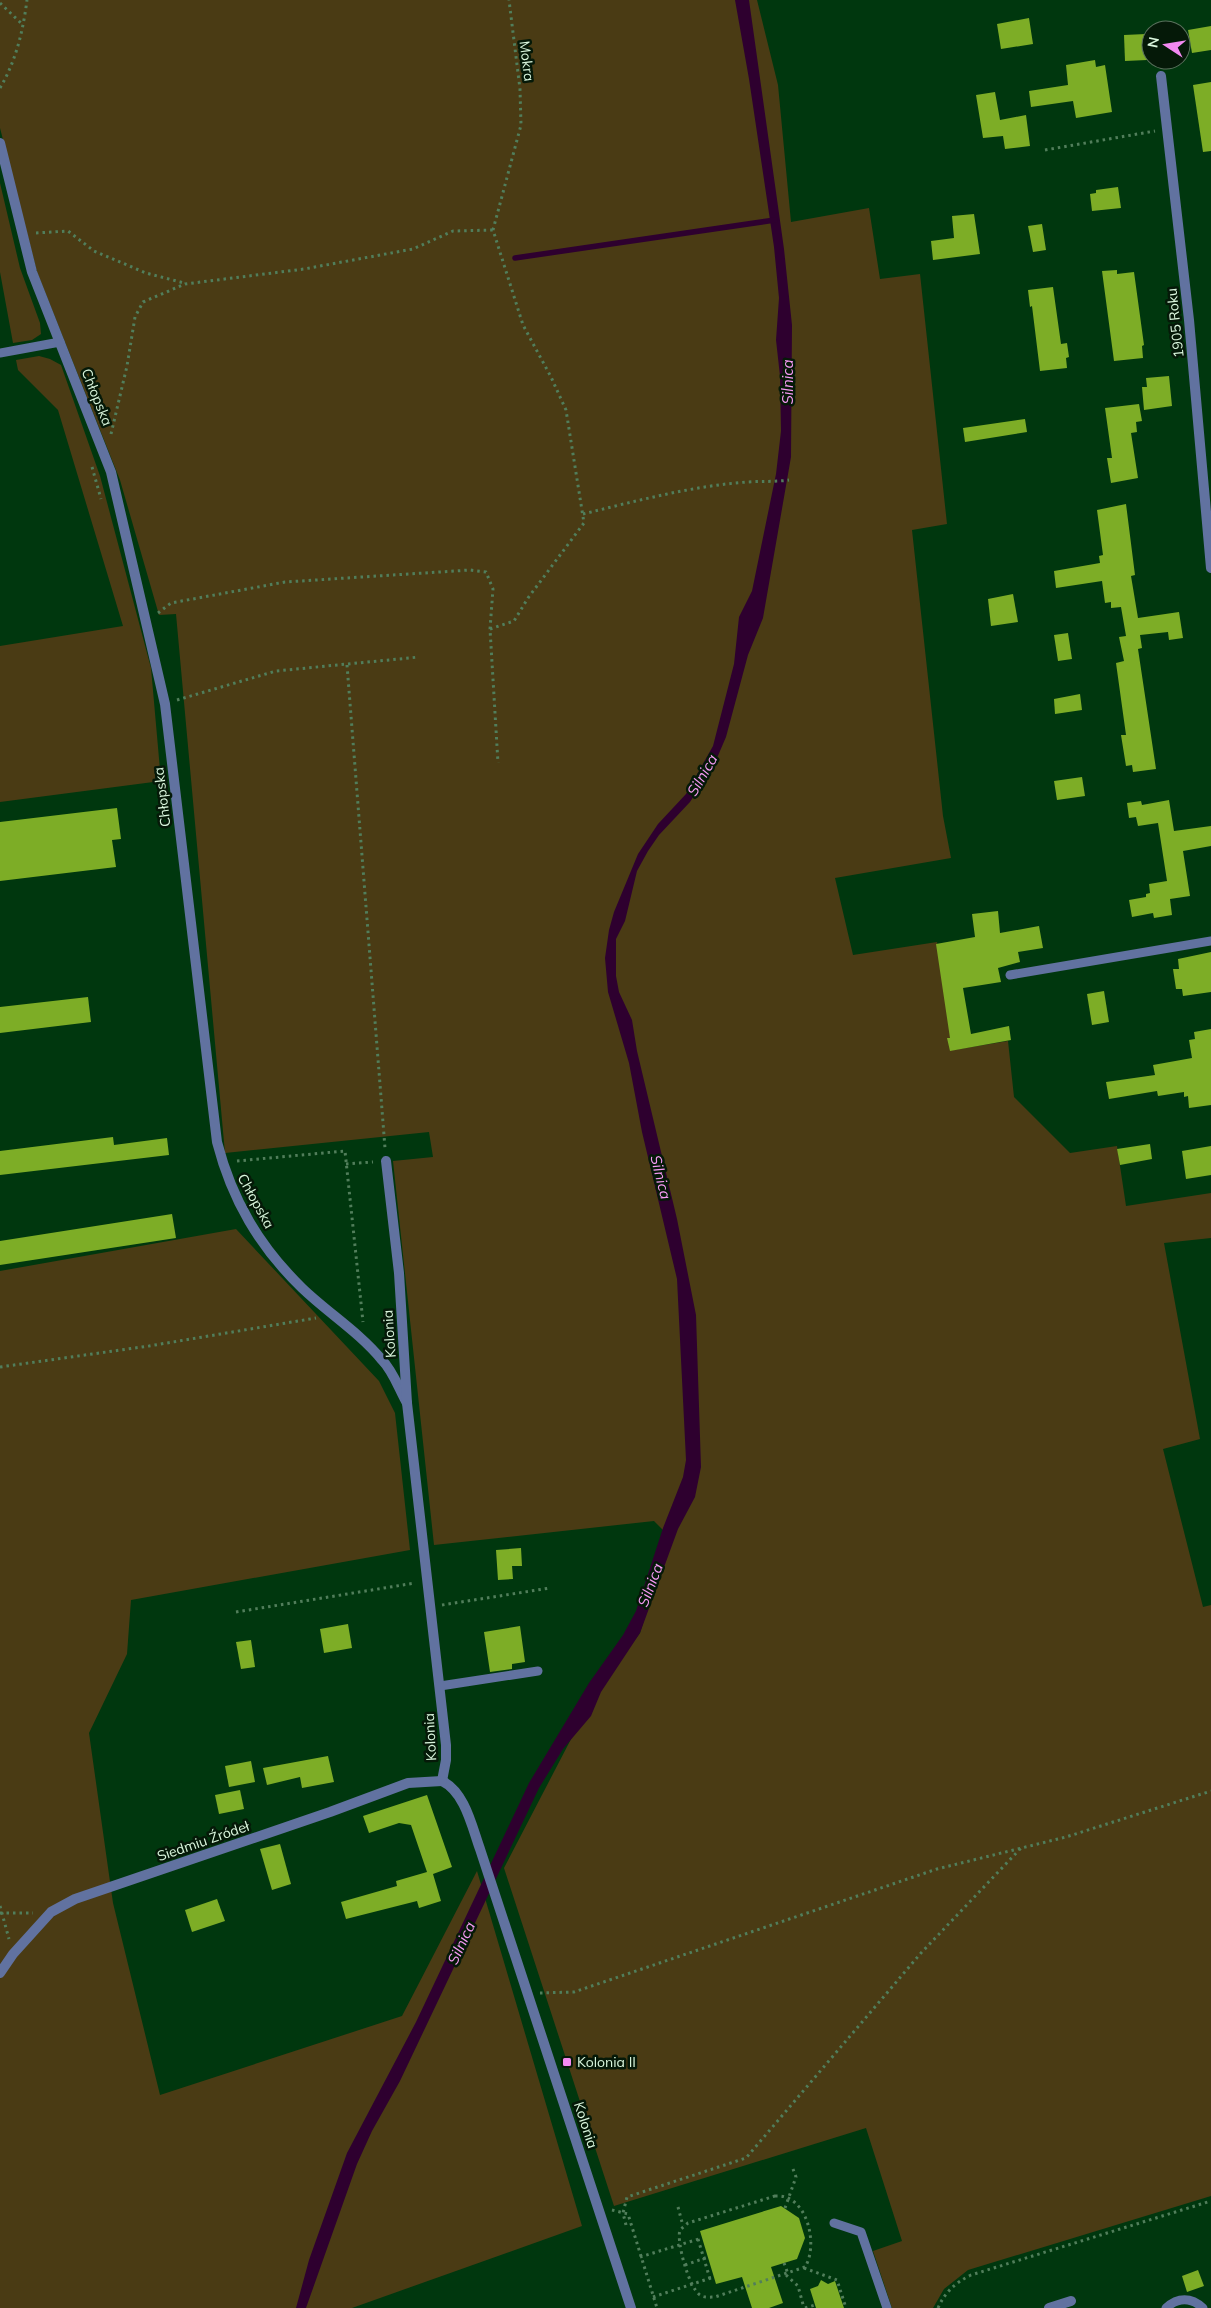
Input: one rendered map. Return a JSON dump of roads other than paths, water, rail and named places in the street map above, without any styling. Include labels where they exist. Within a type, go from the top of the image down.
[{"type":"street","name":"1905 Roku","points":[[1161,76],[1189,320],[1211,568]]},
{"type":"street","name":"Chłopska","points":[[0,143],[32,272],[111,472],[165,704],[217,1142],[222,1163],[246,1219],[272,1256],[302,1288],[365,1340],[384,1361],[407,1403]]},
{"type":"street","name":"Kolonia","points":[[386,1161],[399,1273],[407,1403],[432,1607],[446,1746],[446,1760],[442,1781],[450,1786],[461,1801],[496,1892],[631,2308]]},
{"type":"street","name":"Siedmiu Źródeł","points":[[0,1973],[13,1954],[51,1912],[75,1899],[330,1812],[408,1783],[442,1781]]},
{"type":"street","points":[[1055,2307],[1071,2301]]},
{"type":"lane","points":[[0,352],[60,342]]},
{"type":"lane","points":[[1010,975],[1211,941]]},
{"type":"lane","points":[[440,1686],[538,1671]]},
{"type":"lane","points":[[834,2223],[861,2232],[887,2308]]},
{"type":"lane","points":[[1166,2308],[1173,2302],[1188,2300],[1203,2308]]},
{"type":"water","name":"Silnica","points":[[735,0],[749,0],[784,249],[792,325],[791,457],[763,618],[748,655],[726,737],[714,765],[690,802],[659,835],[637,871],[625,921],[616,939],[616,976],[619,992],[632,1020],[637,1051],[677,1219],[696,1315],[701,1467],[695,1497],[678,1529],[640,1633],[601,1692],[591,1716],[563,1749],[539,1788],[400,2081],[372,2131],[357,2164],[306,2308],[296,2308],[309,2260],[347,2153],[416,2022],[529,1783],[589,1683],[623,1635],[636,1611],[663,1528],[683,1477],[686,1460],[677,1279],[642,1132],[629,1063],[608,992],[605,958],[614,912],[638,854],[658,824],[686,794],[713,746],[734,664],[739,617],[752,591],[776,474],[781,431],[780,376],[776,340],[779,298],[774,247],[749,79]]},
{"type":"waterway","points":[[515,258],[775,220]]},
{"type":"place","name":"Kolonia II","points":[[567,2062]]}]
